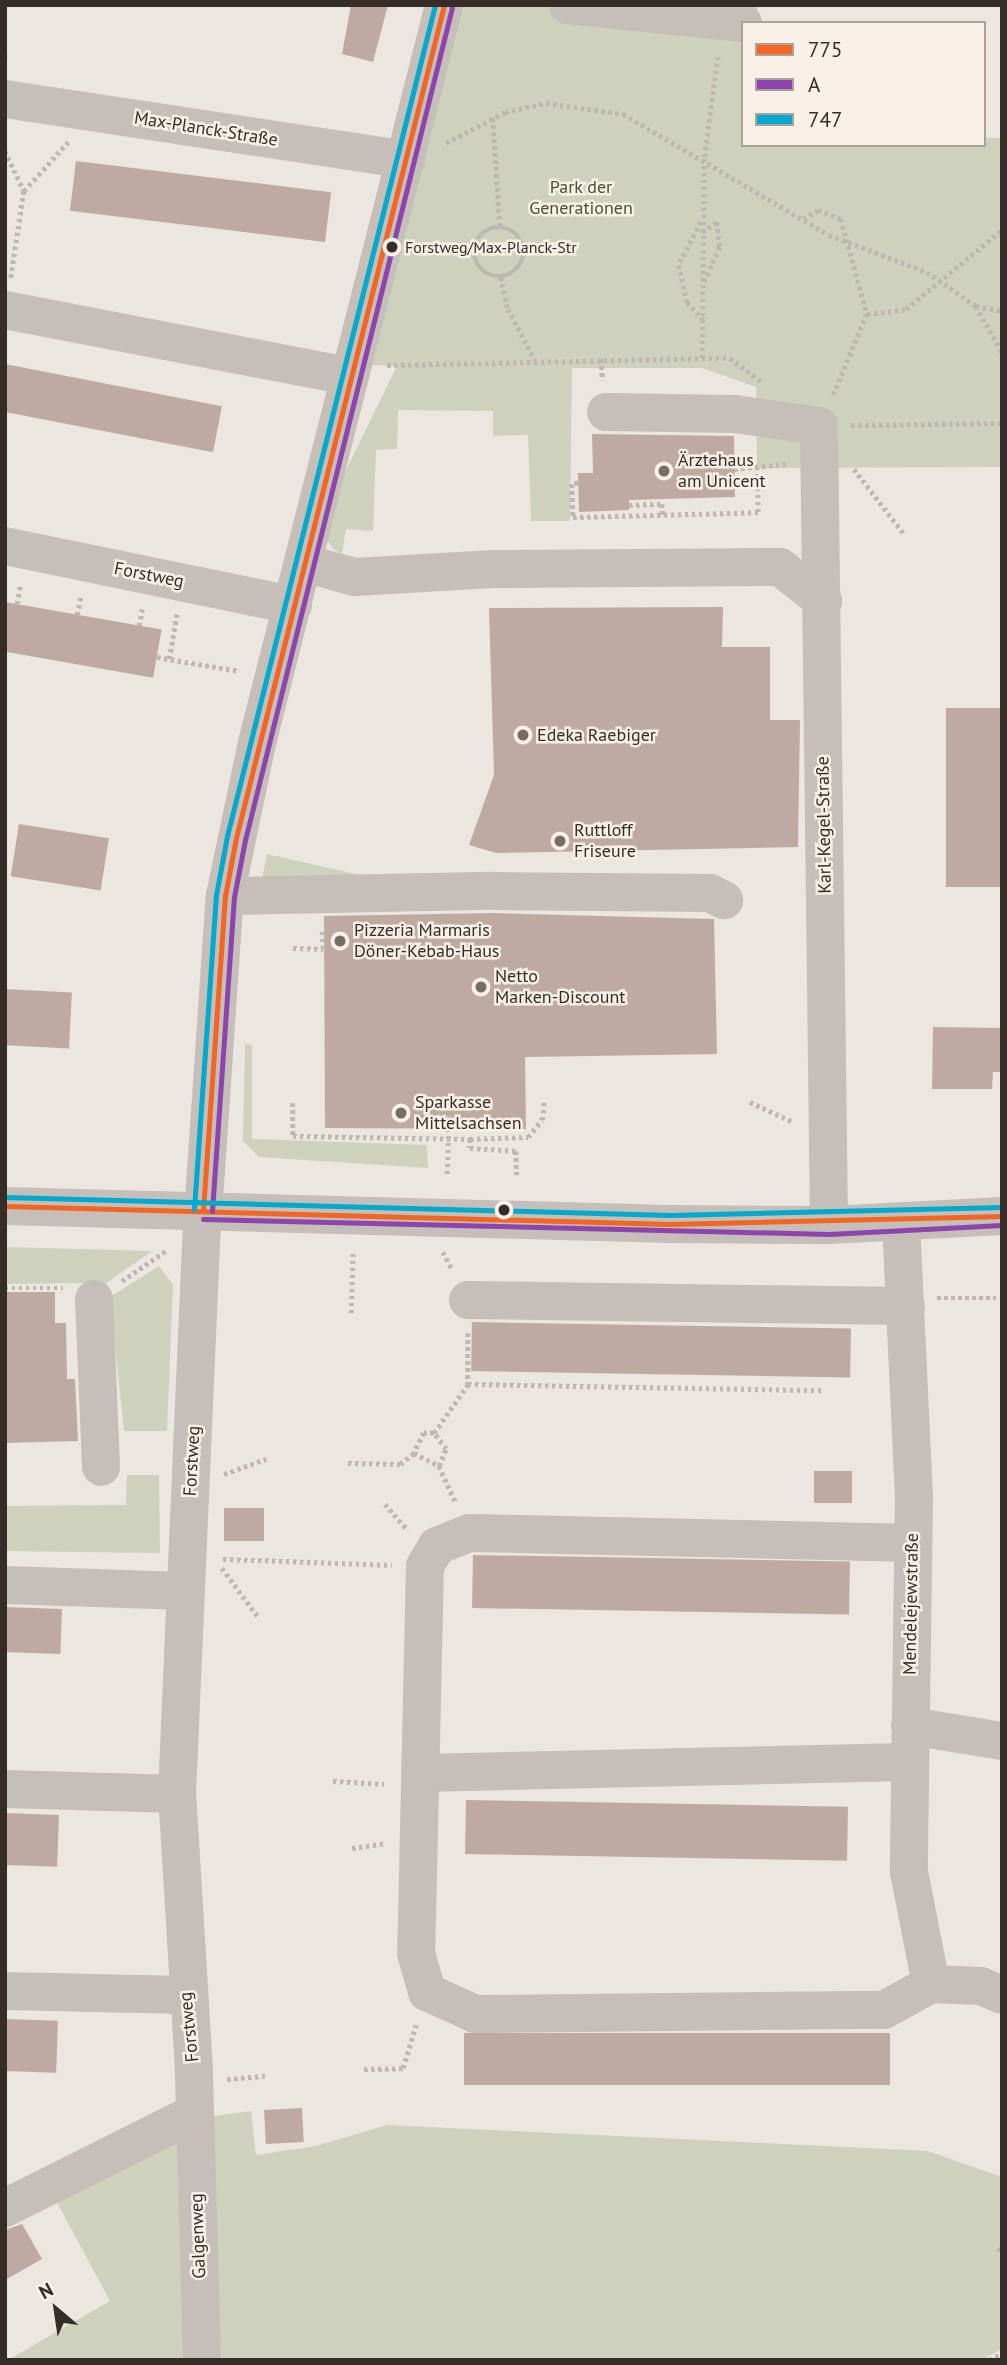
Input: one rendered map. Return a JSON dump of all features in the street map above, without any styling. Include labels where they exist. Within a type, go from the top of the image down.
[{"type":"street","name":"Forstweg","points":[[195,2113],[185,1995],[177,1794],[203,1210],[225,896],[274,678],[444,5]]},
{"type":"street","points":[[568,5],[729,16]]},
{"type":"street","name":"Max-Planck-Straße","points":[[5,99],[408,155]]},
{"type":"street","points":[[7,298],[350,371]]},
{"type":"street","points":[[606,412],[735,414],[819,426]]},
{"type":"street","name":"Karl-Kegel-Straße","points":[[819,426],[829,1225]]},
{"type":"street","name":"Forstweg","points":[[5,546],[293,605]]},
{"type":"street","points":[[303,563],[355,577],[492,569],[780,567],[822,600]]},
{"type":"street","points":[[225,896],[361,892],[710,893],[714,900],[724,900]]},
{"type":"street","points":[[5,1206],[829,1225],[1002,1216]]},
{"type":"street","name":"Mendelejewstraße","points":[[901,1222],[913,1543],[909,1872],[931,1984]]},
{"type":"street","points":[[94,1299],[101,1467]]},
{"type":"street","points":[[468,1300],[905,1301]]},
{"type":"street","points":[[913,1543],[469,1533],[437,1546],[425,1566],[423,1780],[416,1953],[427,1992],[475,2014],[884,2010],[931,1984],[981,1986],[1002,1995]]},
{"type":"street","points":[[5,1584],[186,1574]]},
{"type":"street","points":[[423,1780],[909,1744],[1002,1741]]},
{"type":"street","points":[[5,1789],[177,1794]]},
{"type":"street","points":[[5,1991],[185,1995]]},
{"type":"street","points":[[5,2208],[195,2113]]},
{"type":"street","name":"Galgenweg","points":[[195,2113],[202,2360]]},
{"type":"path","points":[[702,358],[704,321],[701,221],[704,157],[729,16]]},
{"type":"path","points":[[408,155],[432,152],[493,118],[547,103],[588,105],[623,114],[704,157],[803,219],[936,278],[976,306],[1002,311]]},
{"type":"path","points":[[7,298],[24,191],[68,143],[75,109]]},
{"type":"path","points":[[493,118],[500,227]]},
{"type":"path","points":[[5,151],[24,191]]},
{"type":"path","points":[[803,219],[818,210],[835,213],[847,240],[867,314],[819,426]]},
{"type":"path","points":[[701,221],[679,265],[687,302],[704,321]]},
{"type":"path","points":[[702,232],[717,222],[718,254],[703,284]]},
{"type":"path","points":[[500,227],[516,233],[524,256],[516,271],[501,277],[485,273],[474,253],[479,237],[500,227]]},
{"type":"path","points":[[867,314],[906,309],[936,278],[1002,230]]},
{"type":"path","points":[[501,277],[508,309],[535,360]]},
{"type":"path","points":[[976,306],[1002,352]]},
{"type":"path","points":[[350,371],[535,360],[730,358],[774,392]]},
{"type":"path","points":[[819,426],[1002,423]]},
{"type":"path","points":[[819,426],[905,535]]},
{"type":"path","points":[[734,469],[773,466]]},
{"type":"path","points":[[578,483],[572,484],[573,517],[758,512],[757,468]]},
{"type":"path","points":[[629,505],[662,504],[663,515]]},
{"type":"path","points":[[169,659],[174,631]]},
{"type":"path","points":[[157,657],[274,678]]},
{"type":"path","points":[[293,1103],[293,1136],[470,1139],[528,1136],[542,1120],[544,1101]]},
{"type":"path","points":[[750,1102],[788,1122],[828,1122]]},
{"type":"path","points":[[447,1174],[449,1115]]},
{"type":"path","points":[[470,1139],[470,1149],[516,1151],[517,1175]]},
{"type":"path","points":[[5,1289],[83,1288],[94,1299],[176,1244]]},
{"type":"path","points":[[351,1313],[353,1247]]},
{"type":"path","points":[[905,1301],[1002,1298]]},
{"type":"path","points":[[348,1463],[400,1464],[414,1453],[415,1442],[434,1433],[468,1384],[468,1300]]},
{"type":"path","points":[[468,1384],[822,1390]]},
{"type":"path","points":[[434,1433],[446,1449],[439,1466]]},
{"type":"path","points":[[414,1453],[439,1466],[452,1495]]},
{"type":"path","points":[[191,1475],[234,1474],[266,1459]]},
{"type":"path","points":[[186,1574],[425,1566]]},
{"type":"path","points":[[230,1581],[259,1618]]},
{"type":"path","points":[[333,1781],[423,1780]]},
{"type":"path","points":[[364,2069],[402,2068],[427,1992]]},
{"type":"path","points":[[989,2360],[1002,2354]]},
{"type":"green space","name":"Park der Generationen","points":[[456,5],[758,5],[755,21],[741,21],[741,147],[986,147],[986,138],[1002,138],[1002,467],[757,468],[756,387],[702,368],[572,368],[570,521],[531,521],[528,435],[493,436],[493,411],[398,410],[397,449],[376,450],[373,531],[346,529],[342,554],[333,549],[327,540],[327,509],[397,366],[370,365]]},
{"type":"green space","points":[[267,854],[360,875],[261,885]]},
{"type":"green space","points":[[245,1044],[252,1045],[252,1139],[427,1145],[428,1168],[259,1157],[243,1141]]},
{"type":"green space","points":[[5,1247],[152,1251],[95,1291],[84,1283],[5,1284]]},
{"type":"green space","points":[[159,1266],[173,1285],[167,1431],[124,1431],[110,1297]]},
{"type":"green space","points":[[127,1475],[159,1475],[160,1553],[5,1551],[5,1506],[126,1505]]},
{"type":"green space","points":[[251,2111],[256,2155],[316,2146],[387,2125],[928,2151],[1002,2177],[1002,2349],[981,2360],[8,2360],[110,2301],[53,2195],[207,2117]]},
{"type":"building","points":[[351,5],[388,5],[373,62],[342,54]]},
{"type":"building","points":[[76,161],[331,192],[325,242],[70,211]]},
{"type":"building","points":[[5,364],[222,406],[213,452],[5,412]]},
{"type":"building","name":"Ärztehaus am Unicent","points":[[592,434],[734,436],[735,497],[629,500],[629,510],[579,512],[578,473],[593,473]]},
{"type":"building","points":[[5,602],[162,630],[153,678],[5,652]]},
{"type":"building","points":[[723,607],[722,647],[770,647],[770,720],[800,720],[798,847],[496,853],[469,845],[494,775],[489,608]]},
{"type":"building","points":[[946,708],[1002,708],[1002,887],[946,887]]},
{"type":"building","points":[[19,824],[109,838],[101,891],[11,876]]},
{"type":"building","points":[[493,913],[714,919],[717,1054],[525,1057],[526,1129],[325,1128],[324,916]]},
{"type":"building","points":[[5,989],[72,993],[69,1048],[5,1045]]},
{"type":"building","points":[[933,1027],[1002,1028],[1002,1072],[993,1072],[992,1089],[932,1089]]},
{"type":"building","points":[[5,1292],[55,1292],[55,1323],[66,1323],[67,1379],[75,1379],[78,1441],[5,1443]]},
{"type":"building","points":[[472,1322],[851,1329],[850,1378],[471,1371]]},
{"type":"building","points":[[814,1471],[852,1471],[852,1503],[814,1503]]},
{"type":"building","points":[[224,1508],[264,1508],[264,1541],[224,1541]]},
{"type":"building","points":[[473,1555],[850,1562],[849,1615],[472,1608]]},
{"type":"building","points":[[5,1607],[62,1609],[60,1654],[5,1652]]},
{"type":"building","points":[[466,1800],[848,1807],[847,1861],[465,1854]]},
{"type":"building","points":[[5,1813],[59,1815],[57,1867],[5,1865]]},
{"type":"building","points":[[5,2019],[58,2021],[56,2073],[5,2071]]},
{"type":"building","points":[[464,2033],[890,2033],[890,2085],[464,2085]]},
{"type":"building","points":[[302,2108],[304,2142],[266,2144],[264,2110]]},
{"type":"building","points":[[22,2224],[42,2259],[5,2280],[5,2230]]},
{"type":"transit line","name":"747","points":[[194,1209],[216,895],[227,836],[435,5]]},
{"type":"transit line","name":"775","points":[[203,1210],[225,896],[236,838],[444,5]]},
{"type":"transit line","name":"A","points":[[212,1211],[234,897],[245,840],[452,7]]},
{"type":"transit line","name":"747","points":[[5,1197],[670,1215],[1002,1207]]},
{"type":"transit line","name":"775","points":[[5,1206],[670,1224],[1002,1216]]},
{"type":"transit line","name":"A","points":[[203,1219],[829,1234],[1002,1225]]},
{"type":"place","name":"Forstweg/Max-Planck-Str","points":[[392,247]]},
{"type":"place","name":"Ärztehaus am Unicent","points":[[664,471]]},
{"type":"place","name":"Edeka Raebiger","points":[[523,735]]},
{"type":"place","name":"Ruttloff Friseure","points":[[560,841]]},
{"type":"place","name":"Pizzeria Marmaris Döner-Kebab-Haus","points":[[340,941]]},
{"type":"place","name":"Netto Marken-Discount","points":[[481,987]]},
{"type":"place","name":"Sparkasse Mittelsachsen","points":[[401,1113]]}]
